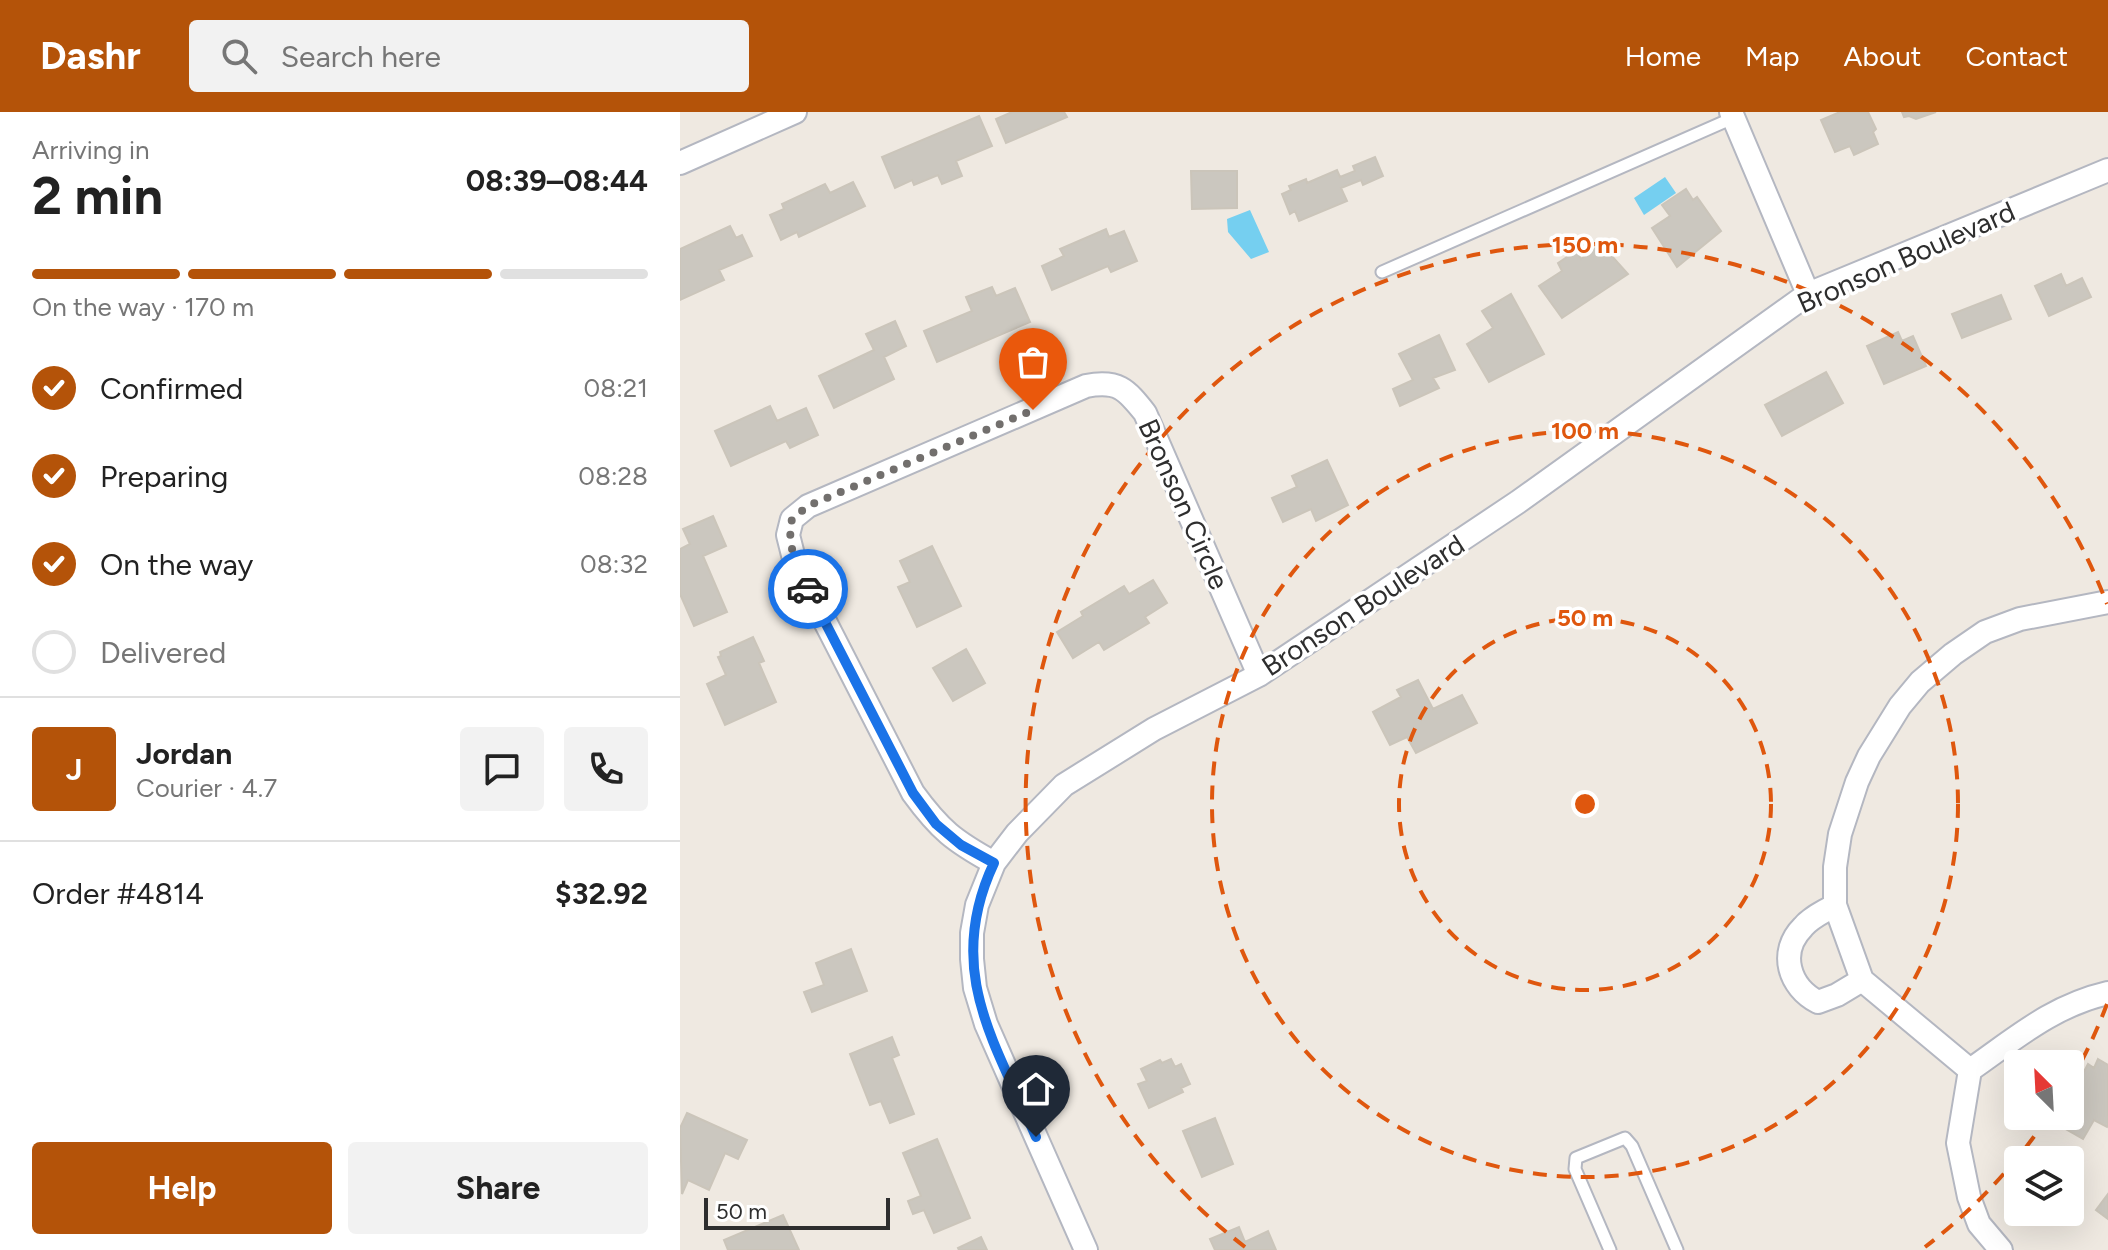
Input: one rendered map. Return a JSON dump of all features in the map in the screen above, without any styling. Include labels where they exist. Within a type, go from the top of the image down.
[{"type":"street","points":[[680,163],[795,112]]},
{"type":"street","points":[[1732,115],[1808,294]]},
{"type":"street","name":"Bronson Boulevard","points":[[1086,1250],[986,1024],[975,988],[972,933],[977,905],[994,863],[1027,821],[1064,785],[1154,729],[1259,675],[1518,502],[1808,294],[2108,170]]},
{"type":"street","name":"Bronson Circle","points":[[994,863],[961,845],[936,824],[913,793],[795,563],[788,535],[792,519],[808,506],[1086,386],[1104,383],[1119,386],[1145,413],[1259,675]]},
{"type":"street","points":[[1970,1070],[1862,980],[1835,905],[1835,867],[1840,834],[1869,756],[1900,706],[1920,682],[1985,632],[2020,619],[2108,602]]},
{"type":"street","points":[[1835,905],[1803,926],[1794,938],[1789,966],[1793,980],[1803,995],[1818,1002],[1862,980]]},
{"type":"street","points":[[2001,1250],[1979,1224],[1969,1197],[1958,1143],[1970,1070],[2045,1018],[2077,1001],[2108,993]]},
{"type":"lane","points":[[1382,272],[1732,115]]},
{"type":"lane","points":[[1610,1250],[1575,1169],[1576,1158],[1625,1138],[1632,1146],[1677,1250]]},
{"type":"water","points":[[1665,177],[1676,193],[1644,215],[1634,198]]},
{"type":"water","points":[[1250,210],[1269,252],[1251,259],[1228,232],[1227,219]]},
{"type":"building","points":[[1012,112],[1064,112],[1067,117],[1006,143],[996,119]]},
{"type":"building","points":[[1840,112],[1868,112],[1876,129],[1873,132],[1878,144],[1854,155],[1850,146],[1835,152],[1821,120]]},
{"type":"building","points":[[1902,112],[1936,112],[1916,119],[1904,117]]},
{"type":"building","points":[[979,116],[992,146],[956,161],[962,176],[942,184],[938,175],[914,185],[912,180],[895,188],[882,157]]},
{"type":"building","points":[[1375,157],[1383,176],[1363,185],[1361,180],[1341,188],[1347,201],[1299,221],[1295,211],[1290,214],[1282,194],[1291,190],[1289,186],[1306,179],[1307,183],[1337,170],[1340,177],[1355,171],[1353,166]]},
{"type":"building","points":[[1191,171],[1237,171],[1237,208],[1192,209]]},
{"type":"building","points":[[853,182],[865,206],[799,237],[797,232],[781,240],[770,215],[784,209],[782,204],[825,184],[830,193]]},
{"type":"building","points":[[1686,189],[1693,200],[1697,197],[1721,231],[1677,267],[1652,228],[1670,216],[1662,205]]},
{"type":"building","points":[[730,226],[736,238],[742,235],[752,256],[719,270],[724,280],[680,300],[680,249]]},
{"type":"building","points":[[1106,229],[1109,237],[1124,231],[1137,261],[1111,272],[1108,266],[1052,290],[1042,266],[1064,256],[1060,249]]},
{"type":"building","points":[[1601,244],[1628,274],[1562,318],[1539,286],[1562,271],[1558,263],[1576,251],[1581,259]]},
{"type":"building","points":[[2061,274],[2066,286],[2082,278],[2091,297],[2049,316],[2035,286]]},
{"type":"building","points":[[992,287],[996,296],[1015,288],[1030,322],[937,362],[924,331],[972,311],[966,297]]},
{"type":"building","points":[[1511,294],[1544,354],[1489,382],[1467,344],[1493,328],[1482,311]]},
{"type":"building","points":[[2001,295],[2011,319],[1962,338],[1952,314]]},
{"type":"building","points":[[895,321],[906,346],[884,357],[894,379],[834,408],[819,376],[874,350],[866,334]]},
{"type":"building","points":[[1898,332],[1902,341],[1913,336],[1926,366],[1884,384],[1867,346]]},
{"type":"building","points":[[1439,335],[1455,370],[1433,378],[1439,388],[1400,406],[1393,389],[1413,380],[1399,354]]},
{"type":"building","points":[[1826,372],[1843,403],[1782,436],[1765,405]]},
{"type":"building","points":[[770,406],[777,421],[806,408],[818,435],[790,448],[786,441],[731,466],[715,431]]},
{"type":"building","points":[[1327,460],[1348,505],[1316,521],[1311,509],[1283,522],[1272,498],[1297,487],[1292,476]]},
{"type":"building","points":[[713,516],[726,546],[703,556],[727,612],[694,626],[680,594],[680,549],[690,544],[683,529]]},
{"type":"building","points":[[932,546],[961,606],[917,627],[898,587],[910,582],[900,561]]},
{"type":"building","points":[[1153,580],[1167,603],[1145,617],[1149,623],[1104,650],[1099,642],[1073,658],[1057,632],[1083,616],[1081,612],[1124,586],[1129,594]]},
{"type":"building","points":[[753,637],[764,661],[759,663],[776,702],[725,725],[707,684],[726,675],[718,657],[721,656],[720,652]]},
{"type":"building","points":[[966,649],[985,683],[953,701],[933,668]]},
{"type":"building","points":[[1418,680],[1433,709],[1462,695],[1477,723],[1416,753],[1407,737],[1390,745],[1373,712],[1401,697],[1397,690]]},
{"type":"building","points":[[851,949],[867,991],[812,1012],[804,992],[824,985],[816,963]]},
{"type":"building","points":[[892,1037],[899,1055],[892,1058],[914,1114],[890,1123],[881,1101],[870,1105],[850,1054]]},
{"type":"building","points":[[1171,1059],[1175,1067],[1181,1064],[1190,1084],[1181,1088],[1183,1092],[1149,1108],[1138,1084],[1147,1081],[1141,1069],[1160,1060],[1162,1063]]},
{"type":"building","points":[[2098,1059],[2108,1065],[2108,1125],[2094,1120],[2083,1139],[2067,1130],[2084,1130],[2084,1072],[2088,1064],[2094,1068]]},
{"type":"building","points":[[687,1113],[747,1140],[738,1159],[725,1153],[709,1190],[688,1180],[682,1194],[680,1128]]},
{"type":"building","points":[[1215,1118],[1233,1164],[1202,1177],[1183,1131]]},
{"type":"building","points":[[937,1139],[970,1218],[934,1233],[924,1210],[913,1214],[908,1201],[921,1196],[903,1153]]},
{"type":"building","points":[[2108,1194],[2108,1219],[2096,1210]]},
{"type":"building","points":[[783,1215],[799,1250],[728,1250],[724,1240]]},
{"type":"building","points":[[1239,1227],[1245,1242],[1268,1231],[1276,1250],[1215,1250],[1210,1239]]},
{"type":"building","points":[[981,1237],[987,1250],[959,1250],[958,1248]]},
{"type":"way so far","points":[[808,589],[795,563],[788,535],[792,519],[808,506],[1033,410]]},
{"type":"route","points":[[808,589],[913,793],[936,824],[961,845],[994,863],[977,905],[972,933],[975,988],[986,1024],[1036,1137]]}]
